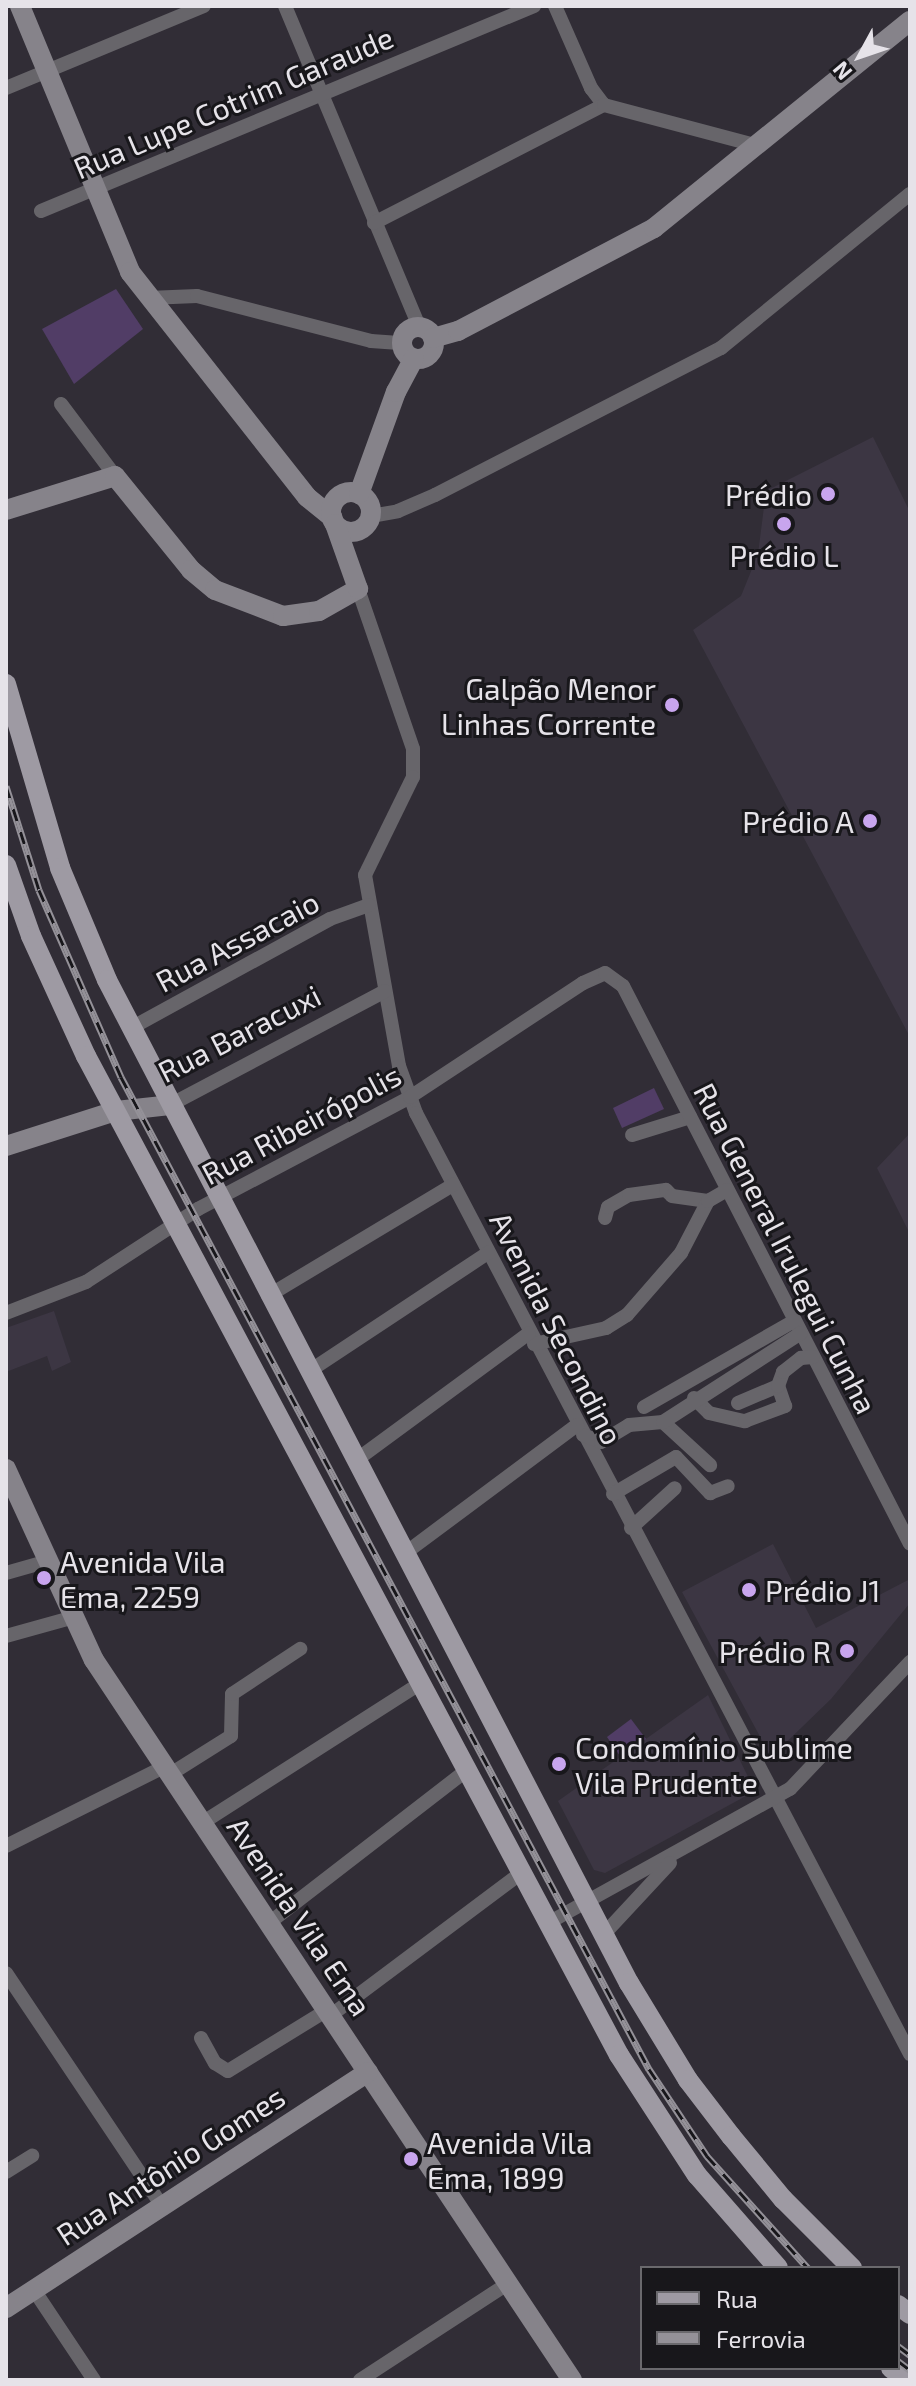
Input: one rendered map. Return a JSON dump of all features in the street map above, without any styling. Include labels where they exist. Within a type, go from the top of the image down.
[{"type":"main road","points":[[6,684],[64,879],[131,1028],[587,1903],[688,2080],[783,2199],[850,2266]]},
{"type":"main road","points":[[6,865],[10,894],[116,1111],[548,1923],[664,2128],[776,2266]]},
{"type":"street","points":[[20,6],[130,272],[296,479],[307,497],[352,532],[367,522],[435,495],[721,348],[910,194]]},
{"type":"street","points":[[6,88],[204,6]]},
{"type":"street","points":[[148,298],[197,296],[408,351],[431,353],[426,333],[374,223],[285,6]]},
{"type":"street","name":"Rua Lupe Cotrim Garaude","points":[[41,211],[534,6]]},
{"type":"street","points":[[555,6],[591,88],[604,105],[754,145]]},
{"type":"street","points":[[61,404],[191,570],[238,603],[283,616],[339,604],[358,589],[354,567],[334,521],[333,505],[352,493],[396,392],[408,351],[409,330],[426,333],[631,242],[910,21]]},
{"type":"street","points":[[374,223],[604,105]]},
{"type":"street","points":[[6,510],[115,476]]},
{"type":"street","points":[[296,479],[352,493],[369,503],[354,567]]},
{"type":"street","name":"Avenida Secondino","points":[[358,589],[415,764],[368,866],[369,905],[410,1097],[531,1339],[910,2054]]},
{"type":"street","name":"Rua Assacaio","points":[[131,1028],[330,919],[369,905]]},
{"type":"street","name":"Rua Ribeirópolis","points":[[6,1313],[86,1282],[219,1197],[410,1097],[583,983],[605,973],[615,976]]},
{"type":"street","name":"Rua General Irulegui Cunha","points":[[615,976],[910,1544]]},
{"type":"street","name":"Rua Baracuxi","points":[[6,1146],[116,1111],[170,1105],[385,991]]},
{"type":"street","points":[[632,1135],[690,1117]]},
{"type":"street","points":[[268,1296],[453,1185]]},
{"type":"street","points":[[605,1218],[608,1207],[629,1195],[666,1190],[672,1196],[708,1201]]},
{"type":"street","points":[[355,1461],[531,1339],[606,1328],[627,1315],[681,1253],[708,1201],[727,1190]]},
{"type":"street","points":[[308,1372],[488,1253]]},
{"type":"street","points":[[404,1554],[580,1430],[601,1442],[629,1425],[663,1422],[798,1327]]},
{"type":"street","points":[[644,1407],[798,1327]]},
{"type":"street","points":[[694,1398],[709,1413],[745,1421],[785,1406],[778,1386],[783,1372],[801,1358],[813,1357]]},
{"type":"street","points":[[738,1403],[778,1386]]},
{"type":"street","points":[[663,1422],[710,1465]]},
{"type":"street","points":[[613,1494],[676,1457],[710,1493],[728,1486]]},
{"type":"street","name":"Avenida Vila Ema","points":[[6,1469],[94,1660],[572,2380]]},
{"type":"street","points":[[631,1528],[675,1488]]},
{"type":"street","points":[[6,1573],[48,1561]]},
{"type":"street","points":[[6,1636],[74,1617]]},
{"type":"street","points":[[6,1846],[167,1771],[231,1736],[232,1694],[300,1649]]},
{"type":"street","points":[[548,1923],[678,1854],[804,1778],[910,1662]]},
{"type":"street","points":[[202,1823],[421,1683]]},
{"type":"street","points":[[269,1923],[467,1770]]},
{"type":"street","points":[[604,1934],[678,1854]]},
{"type":"street","points":[[201,2038],[215,2063],[228,2071],[328,2013],[521,1873]]},
{"type":"street","points":[[6,1973],[162,2206]]},
{"type":"street","name":"Rua Antônio Gomes","points":[[6,2308],[368,2072]]},
{"type":"street","points":[[6,2172],[32,2156]]},
{"type":"street","points":[[360,2380],[509,2283]]},
{"type":"street","points":[[34,2290],[94,2380]]},
{"type":"shaded area","points":[[116,289],[143,329],[74,384],[42,329]]},
{"type":"shaded area","points":[[873,437],[910,512],[910,1037],[693,630],[741,596],[758,554],[766,491]]},
{"type":"shaded area","points":[[654,1088],[664,1109],[622,1128],[613,1108]]},
{"type":"shaded area","points":[[910,1133],[910,1234],[877,1168]]},
{"type":"shaded area","points":[[54,1311],[71,1362],[52,1371],[47,1356],[6,1372],[6,1328]]},
{"type":"shaded area","points":[[773,1544],[816,1628],[910,1579],[910,1603],[831,1699],[771,1757],[682,1592]]},
{"type":"shaded area","points":[[708,1695],[755,1791],[605,1873],[594,1870],[558,1801]]},
{"type":"shaded area","points":[[631,1719],[646,1739],[620,1756],[607,1737]]},
{"type":"railway","points":[[6,786],[39,890],[121,1077],[649,2069],[707,2156],[806,2266]]},
{"type":"railway","points":[[900,2348],[910,2355]]},
{"type":"railway","points":[[900,2362],[910,2370]]},
{"type":"place","name":"Prédio","points":[[828,494]]},
{"type":"place","name":"Prédio L","points":[[784,524]]},
{"type":"place","name":"Galpão Menor Linhas Corrente","points":[[672,705]]},
{"type":"place","name":"Prédio A","points":[[870,821]]},
{"type":"place","name":"Avenida Vila Ema, 2259","points":[[44,1578]]},
{"type":"place","name":"Prédio J1","points":[[749,1590]]},
{"type":"place","name":"Prédio R","points":[[847,1651]]},
{"type":"place","name":"Condomínio Sublime Vila Prudente","points":[[559,1764]]},
{"type":"place","name":"Avenida Vila Ema, 1899","points":[[411,2159]]}]
